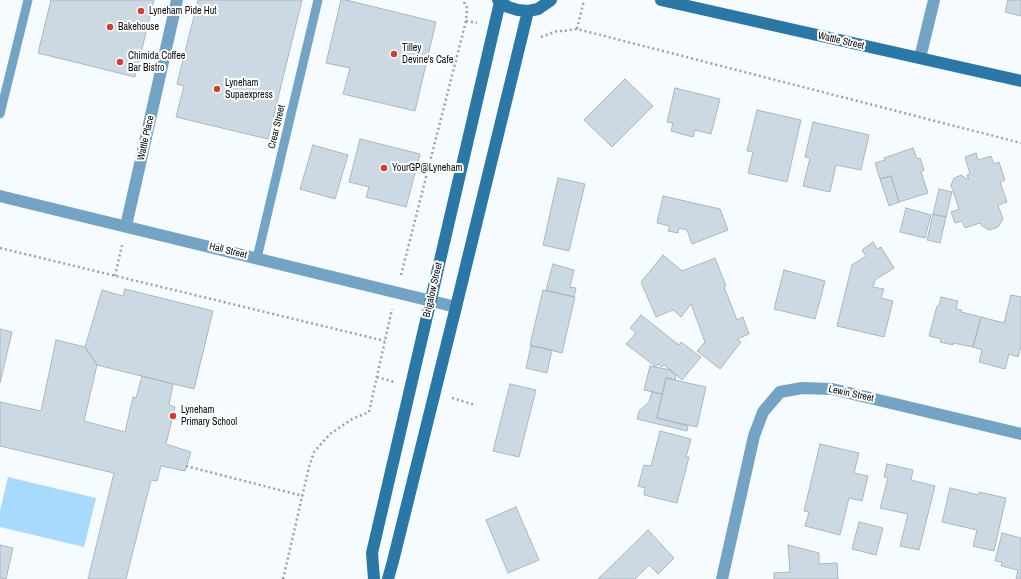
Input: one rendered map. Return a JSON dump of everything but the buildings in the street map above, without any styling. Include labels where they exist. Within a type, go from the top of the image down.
[{"type":"street","name":"Wattle Place","points":[[126,226],[177,0]]},
{"type":"street","points":[[499,1],[513,9],[528,11],[538,9],[551,0]]},
{"type":"street","name":"Wattle Street","points":[[661,0],[1021,82]]},
{"type":"street","points":[[920,58],[934,0]]},
{"type":"street","name":"Brigalow Street","points":[[374,579],[372,553],[499,1]]},
{"type":"street","points":[[388,579],[394,561],[528,11]]},
{"type":"street","name":"Hall Street","points":[[0,196],[456,307]]},
{"type":"street","name":"Lewin Street","points":[[722,579],[754,436],[763,412],[780,392],[802,388],[832,389],[1021,434]]},
{"type":"lane","points":[[0,114],[28,0]]},
{"type":"lane","name":"Crear Street","points":[[257,258],[318,0]]},
{"type":"path","points":[[283,579],[309,467],[314,452],[330,434],[352,419],[369,412],[396,292],[466,21],[467,8],[463,0]]},
{"type":"path","points":[[578,29],[584,0]]},
{"type":"path","points":[[542,37],[557,31],[578,29],[1021,143]]},
{"type":"path","points":[[115,276],[126,226]]},
{"type":"path","points":[[0,248],[385,341]]},
{"type":"path","points":[[186,466],[303,496]]},
{"type":"shaded area","points":[[8,477],[96,498],[84,547],[0,527],[0,511]]},
{"type":"place","name":"Lyneham Pide Hut","points":[[141,11]]},
{"type":"place","name":"Bakehouse","points":[[110,27]]},
{"type":"place","name":"Tilley Devine's Cafe","points":[[394,54]]},
{"type":"place","name":"Chimida Coffee Bar Bistro","points":[[120,62]]},
{"type":"place","name":"Lyneham Supaexpress","points":[[217,89]]},
{"type":"place","name":"YourGP@Lyneham","points":[[384,168]]},
{"type":"place","name":"Lyneham Primary School","points":[[173,416]]}]
